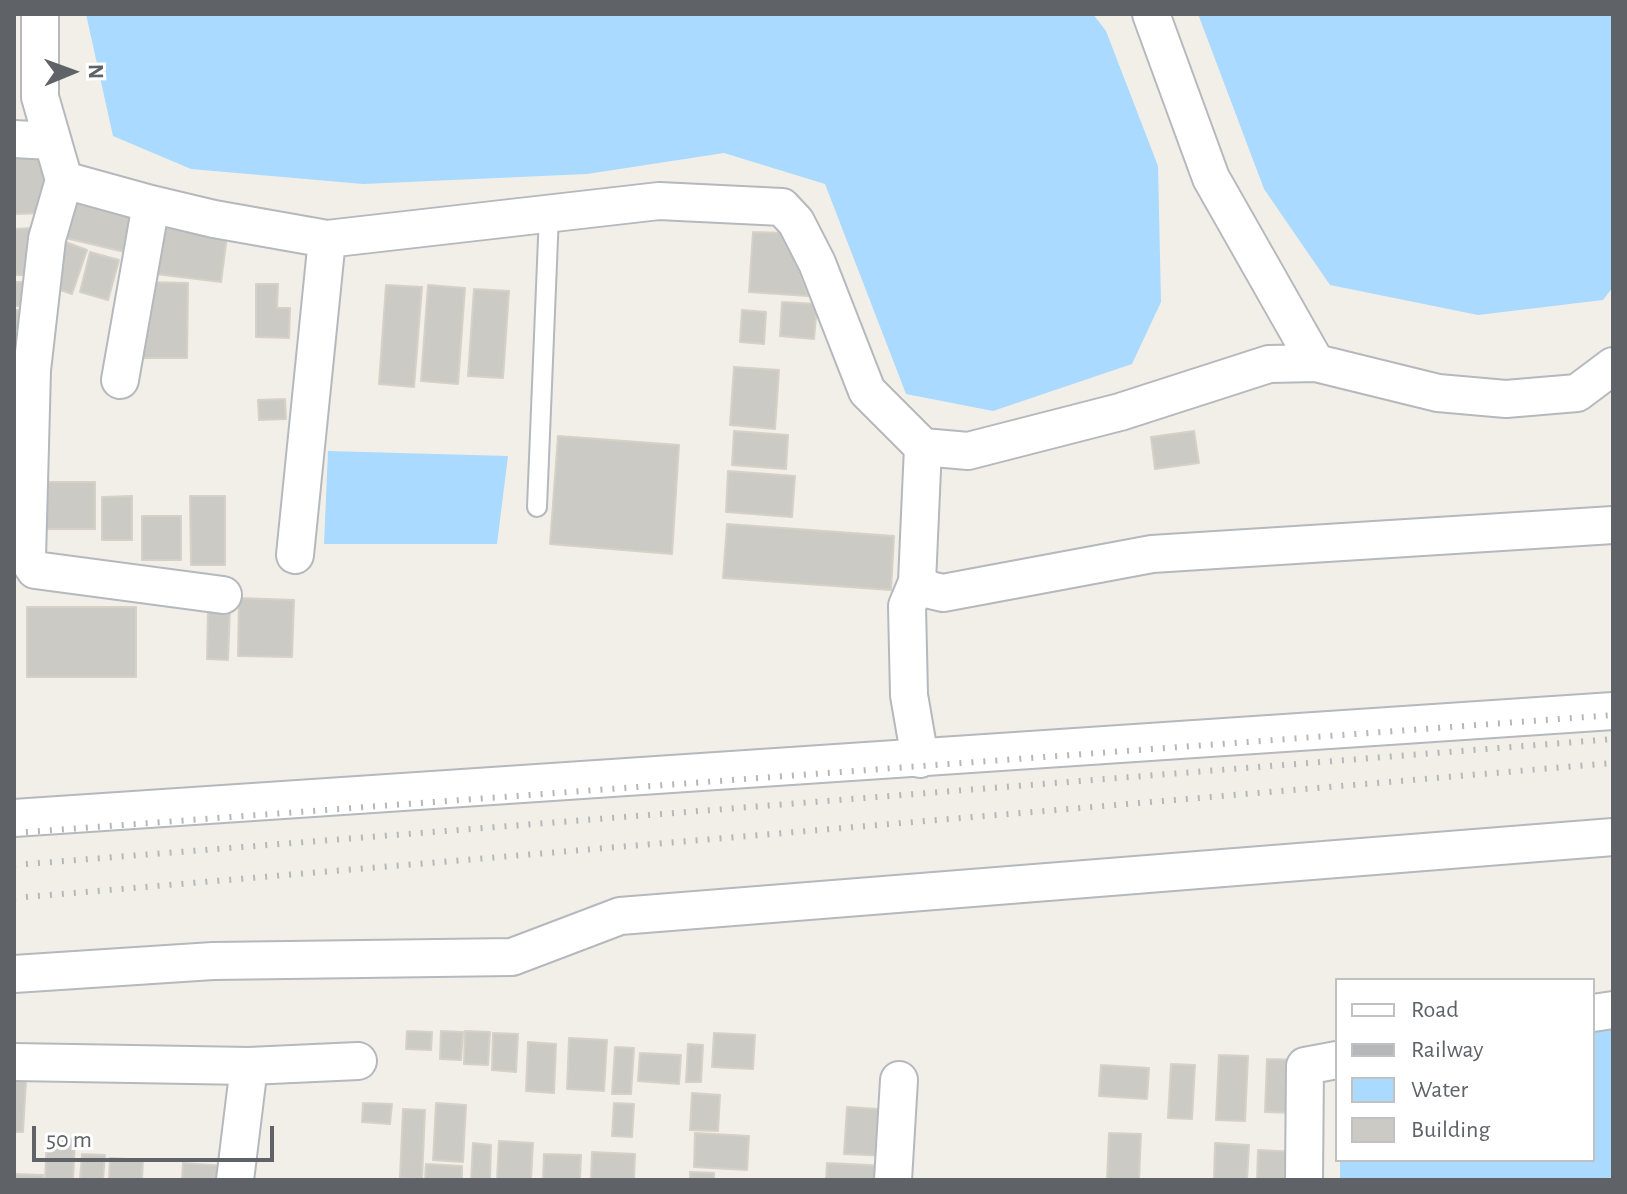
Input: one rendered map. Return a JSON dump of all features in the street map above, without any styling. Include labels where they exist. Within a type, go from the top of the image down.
[{"type":"street","points":[[40,14],[40,97],[64,180],[47,239],[32,370],[27,558],[35,570],[223,595]]},
{"type":"street","points":[[1151,14],[1211,178],[1316,363]]},
{"type":"street","points":[[14,139],[52,141]]},
{"type":"street","points":[[64,180],[214,219],[327,239],[659,201],[782,207],[796,222],[817,263],[867,391],[923,447],[968,451],[1120,412],[1269,364],[1316,363],[1438,393],[1506,399],[1577,393],[1613,366]]},
{"type":"street","points":[[120,380],[151,204]]},
{"type":"street","points":[[295,555],[327,239]]},
{"type":"street","points":[[920,759],[909,695],[907,606],[917,582],[923,447]]},
{"type":"street","points":[[917,582],[943,593],[1152,554],[1613,525]]},
{"type":"street","points":[[14,818],[1613,711]]},
{"type":"street","points":[[14,974],[213,961],[512,957],[620,916],[1613,837]]},
{"type":"street","points":[[1304,1180],[1305,1066],[1335,1060]]},
{"type":"street","points":[[14,1062],[249,1066],[358,1061]]},
{"type":"street","points":[[235,1180],[249,1066]]},
{"type":"street","points":[[893,1180],[899,1080]]},
{"type":"lane","points":[[537,507],[549,214]]},
{"type":"water","points":[[86,14],[1093,14],[1106,31],[1158,166],[1161,302],[1132,364],[993,411],[906,394],[825,184],[724,153],[587,174],[363,184],[191,169],[113,136]]},
{"type":"water","points":[[1198,14],[1613,14],[1613,287],[1603,300],[1478,315],[1330,285],[1264,189]]},
{"type":"water","points":[[328,451],[508,456],[497,544],[324,544]]},
{"type":"water","points":[[1613,1025],[1613,1180],[1340,1180],[1340,1162],[1595,1162],[1595,1028]]},
{"type":"building","points":[[14,157],[45,157],[45,213],[14,214]]},
{"type":"building","points":[[66,197],[138,214],[129,253],[57,236]]},
{"type":"building","points":[[154,226],[227,236],[221,282],[148,273]]},
{"type":"building","points":[[34,228],[34,275],[14,275],[14,229]]},
{"type":"building","points":[[753,232],[786,233],[808,296],[749,292]]},
{"type":"building","points":[[60,240],[87,250],[72,294],[45,285]]},
{"type":"building","points":[[90,252],[119,260],[108,300],[80,292]]},
{"type":"building","points":[[14,282],[30,282],[30,306],[14,306]]},
{"type":"building","points":[[143,282],[188,283],[187,358],[142,358]]},
{"type":"building","points":[[256,284],[278,284],[277,308],[290,308],[289,338],[256,337]]},
{"type":"building","points":[[386,285],[422,287],[414,387],[379,384]]},
{"type":"building","points":[[428,285],[465,288],[458,384],[421,381]]},
{"type":"building","points":[[474,289],[509,291],[503,378],[468,376]]},
{"type":"building","points":[[782,302],[817,304],[814,339],[780,336]]},
{"type":"building","points":[[14,310],[27,310],[27,330],[14,330]]},
{"type":"building","points":[[742,310],[766,312],[764,344],[740,342]]},
{"type":"building","points":[[734,367],[779,370],[775,429],[730,425]]},
{"type":"building","points":[[285,399],[286,419],[259,420],[258,400]]},
{"type":"building","points":[[734,431],[788,435],[786,469],[732,465]]},
{"type":"building","points":[[1194,431],[1199,463],[1155,469],[1151,437]]},
{"type":"building","points":[[558,436],[679,445],[672,554],[550,544]]},
{"type":"building","points":[[728,471],[795,476],[792,517],[726,512]]},
{"type":"building","points":[[36,482],[95,482],[95,529],[36,529]]},
{"type":"building","points":[[132,496],[132,540],[102,540],[102,497]]},
{"type":"building","points":[[190,496],[225,496],[225,565],[191,565]]},
{"type":"building","points":[[142,516],[181,516],[181,560],[142,560]]},
{"type":"building","points":[[727,524],[894,536],[891,590],[723,578]]},
{"type":"building","points":[[239,598],[294,600],[292,657],[238,656]]},
{"type":"building","points":[[27,607],[136,607],[136,677],[27,677]]},
{"type":"building","points":[[208,607],[230,608],[228,660],[207,659]]},
{"type":"building","points":[[407,1031],[432,1032],[431,1050],[406,1049]]},
{"type":"building","points":[[441,1031],[463,1032],[461,1060],[440,1059]]},
{"type":"building","points":[[465,1031],[490,1032],[488,1065],[464,1064]]},
{"type":"building","points":[[493,1033],[518,1034],[516,1072],[492,1070]]},
{"type":"building","points":[[714,1033],[755,1035],[753,1069],[712,1067]]},
{"type":"building","points":[[569,1038],[607,1040],[604,1091],[567,1089]]},
{"type":"building","points":[[528,1042],[556,1044],[554,1093],[526,1091]]},
{"type":"building","points":[[688,1044],[703,1045],[701,1082],[686,1082]]},
{"type":"building","points":[[615,1047],[634,1048],[631,1094],[612,1094]]},
{"type":"building","points":[[640,1053],[681,1055],[679,1084],[638,1081]]},
{"type":"building","points":[[1219,1055],[1248,1056],[1245,1121],[1216,1120]]},
{"type":"building","points":[[1267,1059],[1300,1060],[1297,1113],[1265,1112]]},
{"type":"building","points":[[1171,1064],[1195,1065],[1192,1119],[1168,1118]]},
{"type":"building","points":[[1101,1065],[1149,1068],[1147,1099],[1099,1096]]},
{"type":"building","points":[[14,1080],[26,1081],[23,1132],[14,1132]]},
{"type":"building","points":[[692,1093],[720,1095],[718,1131],[690,1130]]},
{"type":"building","points":[[363,1103],[392,1104],[390,1124],[362,1122]]},
{"type":"building","points":[[436,1103],[466,1105],[463,1162],[433,1160]]},
{"type":"building","points":[[614,1103],[634,1104],[632,1137],[612,1136]]},
{"type":"building","points":[[847,1107],[893,1110],[891,1156],[844,1154]]},
{"type":"building","points":[[403,1109],[425,1110],[422,1179],[400,1178]]},
{"type":"building","points":[[695,1133],[749,1136],[747,1170],[694,1167]]},
{"type":"building","points":[[1109,1133],[1141,1134],[1139,1180],[1107,1180]]},
{"type":"building","points":[[47,1138],[75,1139],[73,1180],[45,1180]]},
{"type":"building","points":[[499,1141],[533,1143],[531,1180],[497,1180]]},
{"type":"building","points":[[473,1143],[491,1145],[490,1180],[471,1180]]},
{"type":"building","points":[[1215,1143],[1249,1145],[1247,1180],[1214,1180]]},
{"type":"building","points":[[1258,1150],[1298,1152],[1296,1180],[1257,1180]]},
{"type":"building","points":[[592,1152],[635,1154],[634,1180],[591,1180]]},
{"type":"building","points":[[82,1154],[105,1155],[103,1180],[80,1179]]},
{"type":"building","points":[[544,1154],[581,1155],[580,1180],[543,1180]]},
{"type":"building","points":[[110,1158],[143,1160],[142,1180],[109,1180]]},
{"type":"building","points":[[183,1163],[227,1166],[226,1180],[182,1180]]},
{"type":"building","points":[[827,1163],[888,1166],[888,1180],[826,1180]]},
{"type":"building","points":[[426,1164],[462,1166],[462,1180],[425,1180]]},
{"type":"building","points":[[690,1172],[714,1173],[714,1180],[690,1180]]},
{"type":"building","points":[[14,1174],[43,1175],[43,1180],[14,1180]]},
{"type":"railway","points":[[14,833],[1613,715]]},
{"type":"railway","points":[[14,865],[1613,739]]},
{"type":"railway","points":[[14,898],[1613,763]]}]
